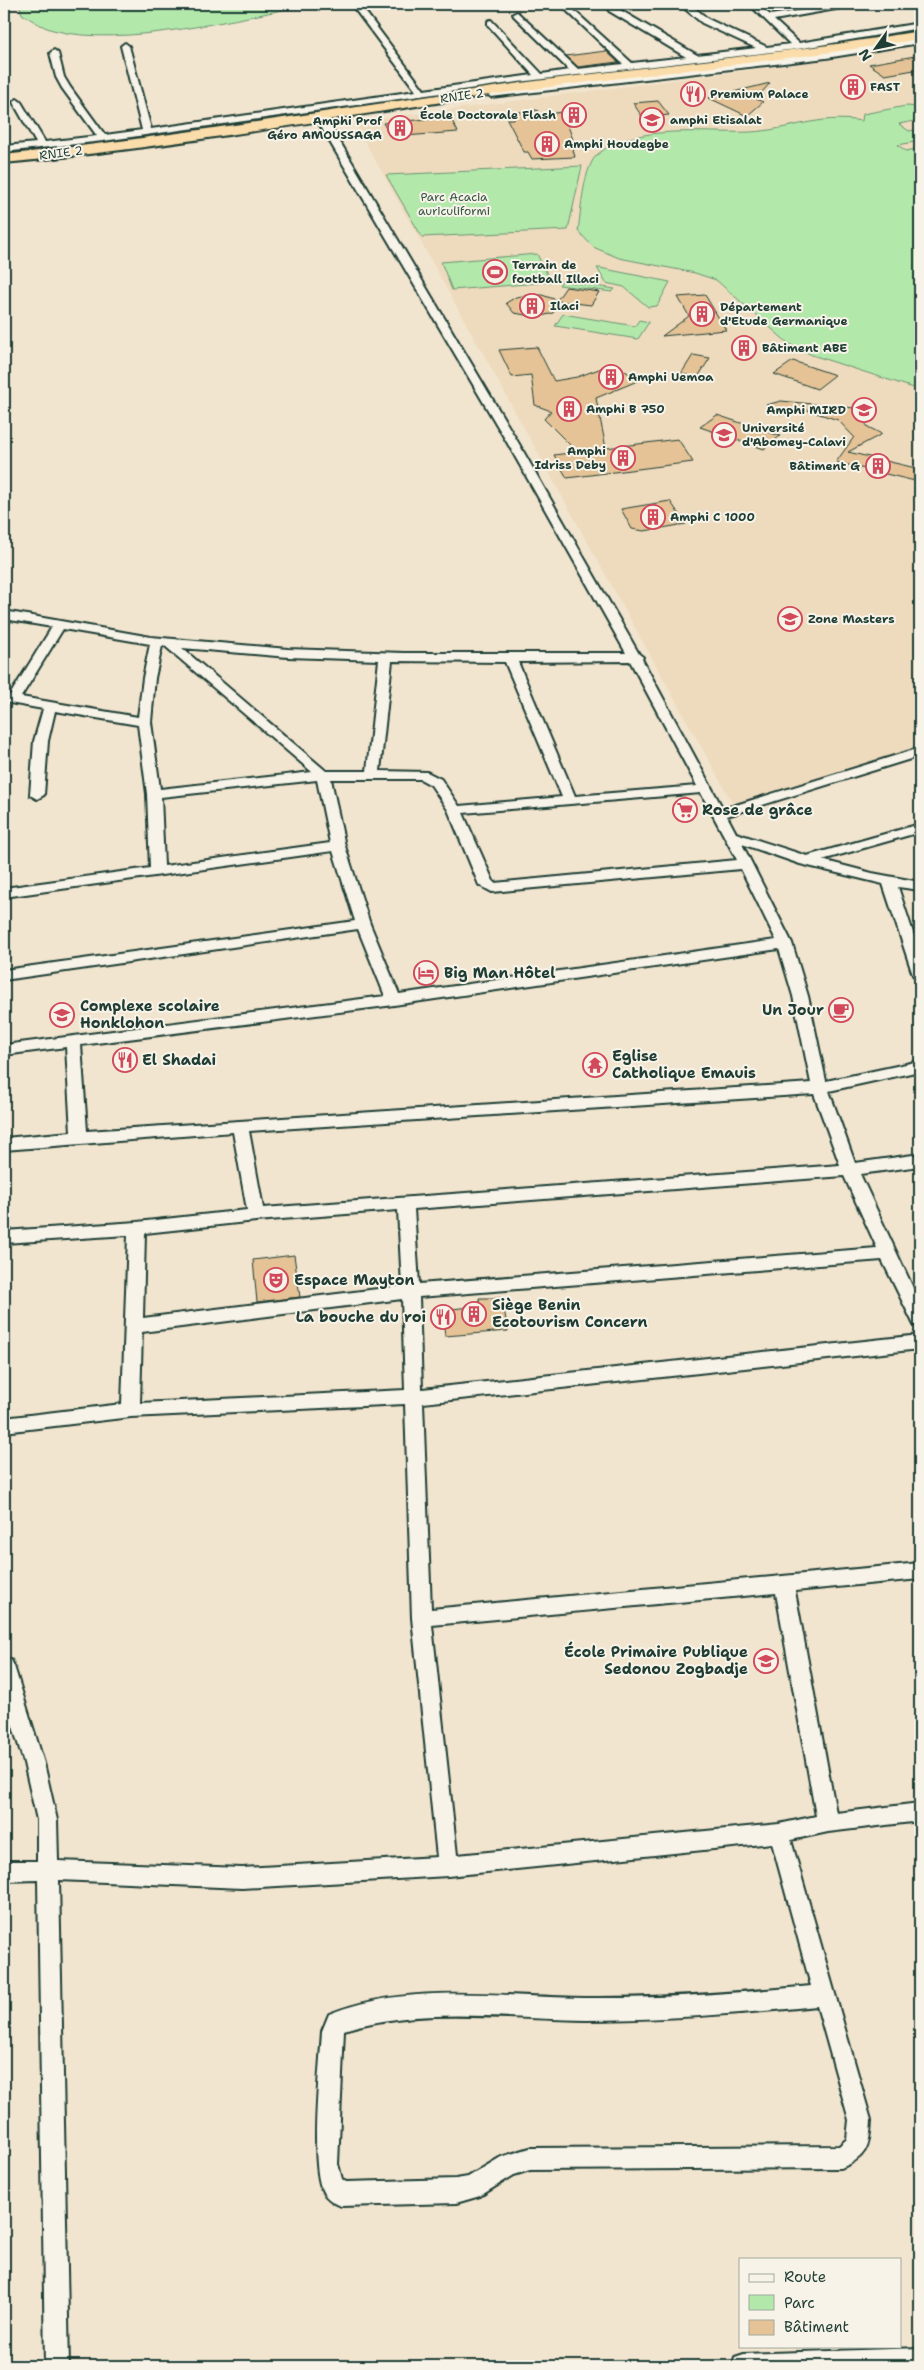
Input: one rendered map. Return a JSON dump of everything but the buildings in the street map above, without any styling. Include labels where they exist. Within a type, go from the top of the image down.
[{"type":"highway","name":"RNIE 2","points":[[4,153],[562,76],[802,49],[920,30]]},
{"type":"highway","name":"RNIE 2","points":[[4,160],[180,137],[547,84],[804,54],[920,36]]},
{"type":"street","points":[[753,4],[797,46]]},
{"type":"street","points":[[768,18],[860,4]]},
{"type":"street","points":[[687,6],[705,21],[765,49]]},
{"type":"street","points":[[358,8],[422,92]]},
{"type":"street","points":[[569,8],[629,65]]},
{"type":"street","points":[[612,9],[695,58]]},
{"type":"street","points":[[517,14],[575,71]]},
{"type":"street","points":[[491,23],[539,76]]},
{"type":"street","points":[[4,149],[43,146],[146,132],[575,71],[797,46],[920,26]]},
{"type":"street","points":[[4,160],[130,148],[492,94],[826,55],[920,40]]},
{"type":"street","points":[[125,46],[146,132]]},
{"type":"street","points":[[54,53],[60,77],[66,88],[102,138]]},
{"type":"street","points":[[17,102],[43,146]]},
{"type":"street","points":[[322,120],[636,657],[732,836],[785,943],[803,998],[820,1088],[850,1170],[887,1253],[920,1320]]},
{"type":"street","points":[[4,615],[163,642],[294,654],[386,657],[636,657]]},
{"type":"street","points":[[60,624],[9,699],[144,722]]},
{"type":"street","points":[[157,872],[154,794],[144,722],[149,678],[163,642]]},
{"type":"street","points":[[163,642],[323,774],[338,846],[363,924],[394,1000]]},
{"type":"street","points":[[373,774],[386,657]]},
{"type":"street","points":[[510,658],[571,802]]},
{"type":"street","points":[[37,795],[41,741],[50,706]]},
{"type":"street","points":[[721,814],[920,752]]},
{"type":"street","points":[[154,794],[323,774],[422,775],[436,782],[455,810],[486,884],[492,888],[745,864]]},
{"type":"street","points":[[455,810],[571,802],[706,789]]},
{"type":"street","points":[[804,860],[920,828]]},
{"type":"street","points":[[732,836],[804,860],[889,882],[920,886]]},
{"type":"street","points":[[4,893],[338,846]]},
{"type":"street","points":[[889,882],[920,974]]},
{"type":"street","points":[[4,975],[363,924]]},
{"type":"street","points":[[4,1050],[394,1000],[785,943]]},
{"type":"street","points":[[73,1041],[78,1136]]},
{"type":"street","points":[[4,1144],[78,1136],[820,1088],[920,1066]]},
{"type":"street","points":[[240,1126],[256,1216]]},
{"type":"street","points":[[4,1237],[137,1228],[256,1216],[850,1170],[920,1160]]},
{"type":"street","points":[[406,1205],[412,1291],[413,1397],[422,1618],[448,1866]]},
{"type":"street","points":[[131,1410],[137,1228]]},
{"type":"street","points":[[134,1326],[412,1291],[887,1253]]},
{"type":"street","points":[[4,1425],[131,1410],[413,1397],[920,1342]]},
{"type":"street","points":[[422,1618],[920,1571]]},
{"type":"street","points":[[784,1583],[828,1823]]},
{"type":"street","points":[[4,1666],[34,1763],[47,1820],[57,2366]]},
{"type":"street","points":[[4,1871],[49,1870],[242,1878],[448,1866],[779,1833],[828,1823],[920,1812]]},
{"type":"street","points":[[779,1833],[825,1995],[860,2120],[859,2140],[853,2152],[841,2157],[530,2159],[509,2165],[472,2188],[456,2191],[341,2194],[332,2185],[327,2164],[333,2031],[337,2022],[351,2016],[405,2008],[433,2007],[488,2006],[585,2009],[711,2006],[825,1995]]},
{"type":"street","points":[[744,2366],[920,2360]]},
{"type":"shaded area","name":"Université d'Abomey-Calavi","points":[[920,43],[920,748],[734,806],[354,122],[833,59]]},
{"type":"green space","points":[[19,4],[313,4],[182,29],[112,36],[81,35],[49,29],[22,14]]},
{"type":"green space","points":[[906,106],[920,107],[920,120],[899,124],[909,131],[914,130],[920,134],[920,141],[898,145],[906,151],[920,148],[920,390],[812,355],[789,344],[716,280],[695,273],[619,258],[593,247],[578,231],[589,168],[598,154],[613,144],[650,134],[671,132],[750,132],[831,119],[862,121],[863,114]]},
{"type":"green space","name":"Parc Acacia auriculiformi","points":[[582,166],[568,230],[422,237],[386,175]]},
{"type":"green space","name":"Terrain de football Illaci","points":[[537,254],[551,282],[452,290],[441,262]]},
{"type":"green space","points":[[597,268],[670,282],[657,306],[648,307],[624,287],[606,283]]},
{"type":"green space","points":[[562,281],[615,289],[612,292],[559,285]]},
{"type":"green space","points":[[563,314],[635,326],[639,320],[649,322],[638,339],[555,326]]},
{"type":"place","name":"FAST","points":[[853,87]]},
{"type":"place","name":"Premium Palace","points":[[693,94]]},
{"type":"place","name":"École Doctorale Flash","points":[[574,115]]},
{"type":"place","name":"amphi Etisalat","points":[[652,120]]},
{"type":"place","name":"Amphi Prof Géro AMOUSSAGA","points":[[400,128]]},
{"type":"place","name":"Amphi Houdegbe","points":[[547,144]]},
{"type":"place","name":"Terrain de football Illaci","points":[[495,272]]},
{"type":"place","name":"Ilaci","points":[[532,306]]},
{"type":"place","name":"Département d'Etude Germanique","points":[[702,314]]},
{"type":"place","name":"Bâtiment ABE","points":[[744,348]]},
{"type":"place","name":"Amphi Uemoa","points":[[611,377]]},
{"type":"place","name":"Amphi B 750","points":[[569,409]]},
{"type":"place","name":"Amphi MIRD","points":[[864,410]]},
{"type":"place","name":"Université d'Abomey-Calavi","points":[[724,435]]},
{"type":"place","name":"Amphi Idriss Deby","points":[[623,458]]},
{"type":"place","name":"Bâtiment G","points":[[878,466]]},
{"type":"place","name":"Amphi C 1000","points":[[653,517]]},
{"type":"place","name":"Zone Masters","points":[[790,619]]},
{"type":"place","name":"Rose de grâce","points":[[685,810]]},
{"type":"place","name":"Big Man Hôtel","points":[[426,973]]},
{"type":"place","name":"Un Jour","points":[[841,1010]]},
{"type":"place","name":"Complexe scolaire Honklohon","points":[[62,1015]]},
{"type":"place","name":"El Shadai","points":[[125,1060]]},
{"type":"place","name":"Eglise Catholique Emauis","points":[[595,1065]]},
{"type":"place","name":"Espace Mayton","points":[[276,1280]]},
{"type":"place","name":"Siège Benin Ecotourism Concern","points":[[474,1314]]},
{"type":"place","name":"La bouche du roi","points":[[443,1317]]},
{"type":"place","name":"École Primaire Publique Sedonou Zogbadje","points":[[766,1661]]}]
